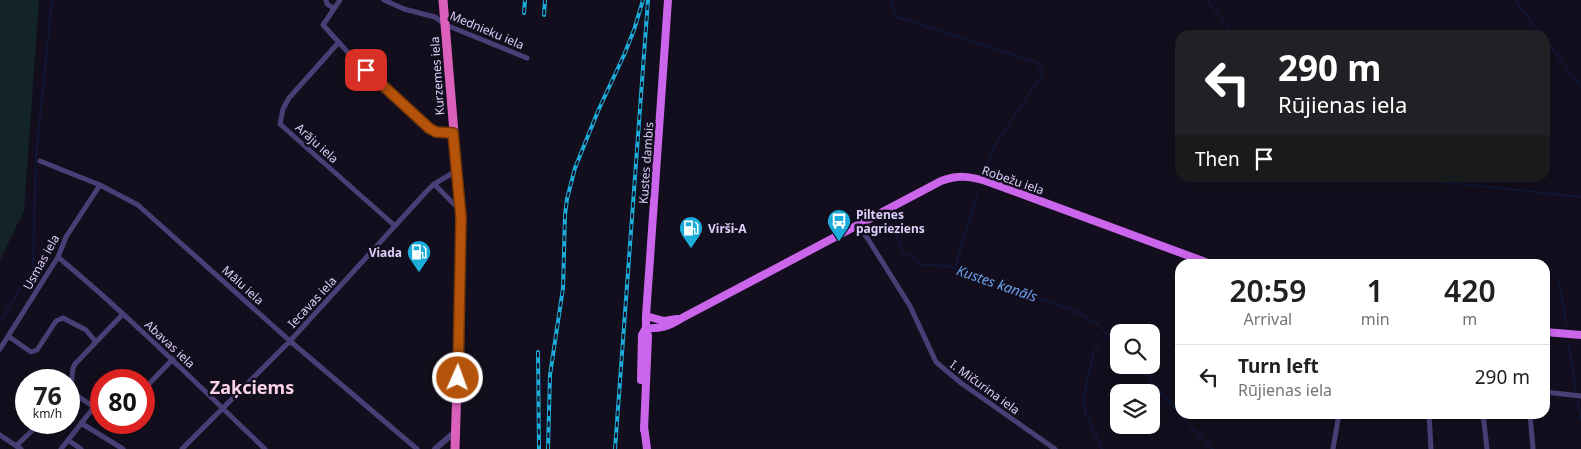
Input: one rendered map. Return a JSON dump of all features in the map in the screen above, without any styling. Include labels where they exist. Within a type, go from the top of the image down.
[{"type":"highway","name":"Kurzemes iela","points":[[443,0],[460,207],[460,288],[455,449]]},
{"type":"main road","name":"Kustes dambis","points":[[646,449],[644,430],[648,336],[646,316],[668,0]]},
{"type":"main road","name":"Robežu iela","points":[[646,328],[666,327],[940,181],[953,177],[966,176],[986,181],[1197,259]]},
{"type":"main road","name":"Robežu iela","points":[[646,316],[664,320],[682,318]]},
{"type":"main road","points":[[1550,332],[1581,335]]},
{"type":"street","points":[[326,0],[327,4],[333,8]]},
{"type":"street","points":[[340,0],[323,25],[354,58],[429,128],[436,132],[453,133]]},
{"type":"street","name":"Mednieku iela","points":[[384,0],[404,9],[435,17],[446,25],[527,58]]},
{"type":"street","name":"Arāju iela","points":[[339,42],[289,98],[283,109],[280,124],[394,225]]},
{"type":"street","name":"Mālu iela","points":[[40,161],[100,185],[138,205],[290,341],[417,449]]},
{"type":"street","name":"Iecavas iela","points":[[182,449],[290,341],[394,225],[434,184],[458,170]]},
{"type":"street","points":[[434,184],[455,205],[460,207]]},
{"type":"street","name":"Usmas iela","points":[[0,349],[58,258],[66,237],[100,185]]},
{"type":"street","name":"I. Mičurina iela","points":[[858,225],[910,306],[936,362],[961,383],[1056,449]]},
{"type":"street","name":"Abavas iela","points":[[58,258],[92,286],[265,449]]},
{"type":"street","points":[[73,369],[75,364],[122,315]]},
{"type":"street","points":[[8,336],[31,352],[34,352],[56,320],[63,318],[86,330],[96,342]]},
{"type":"street","points":[[155,378],[172,360]]},
{"type":"street","points":[[1550,393],[1581,396]]},
{"type":"street","points":[[61,449],[90,412]]},
{"type":"street","points":[[1333,449],[1338,419]]},
{"type":"street","points":[[1429,419],[1431,449]]},
{"type":"street","points":[[1484,419],[1487,449]]},
{"type":"street","points":[[1530,419],[1533,449]]},
{"type":"street","points":[[82,423],[123,449]]},
{"type":"street","points":[[435,449],[456,431]]},
{"type":"street","points":[[0,435],[19,447],[30,434]]},
{"type":"street","points":[[68,440],[81,449]]},
{"type":"shaded area","points":[[0,0],[39,0],[24,211],[0,260]]},
{"type":"waterway","points":[[0,321],[33,266],[36,156],[52,0]]},
{"type":"waterway","points":[[891,0],[896,17],[1037,62],[1043,73],[997,142],[982,177]]},
{"type":"waterway","points":[[1207,0],[1231,30]]},
{"type":"waterway","points":[[1515,0],[1538,30]]},
{"type":"waterway","points":[[1550,46],[1581,87]]},
{"type":"waterway","points":[[1442,182],[1581,197]]},
{"type":"waterway","points":[[955,268],[977,195]]},
{"type":"waterway","name":"Kustes kanāls","points":[[888,218],[903,252],[921,264],[952,267],[1074,311],[1096,323],[1110,336]]},
{"type":"waterway","points":[[1559,281],[1566,324]]},
{"type":"waterway","points":[[1102,449],[1085,412],[1083,400],[1094,351],[1109,336]]},
{"type":"waterway","points":[[1569,345],[1576,391]]},
{"type":"waterway","name":"Kustes kanāls","points":[[1145,374],[1175,407]]},
{"type":"waterway","points":[[1578,401],[1581,421]]},
{"type":"waterway","name":"Kustes kanāls","points":[[1185,419],[1212,449]]},
{"type":"railway","points":[[524,13],[525,0]]},
{"type":"railway","points":[[544,15],[545,0]]},
{"type":"railway","points":[[548,449],[550,375],[563,288],[567,199],[575,168],[598,111],[624,55],[643,0]]},
{"type":"railway","points":[[615,449],[648,0]]},
{"type":"railway","points":[[538,352],[539,449]]},
{"type":"place","name":"Piltenes pagrieziens","points":[[839,242]]},
{"type":"place","name":"Virši-A","points":[[691,249]]},
{"type":"place","name":"Viada","points":[[419,273]]},
{"type":"district","name":"Zaķciems","points":[[252,387]]},
{"type":"route","points":[[366,70],[429,128],[436,132],[453,133],[461,217],[458,378]]}]
